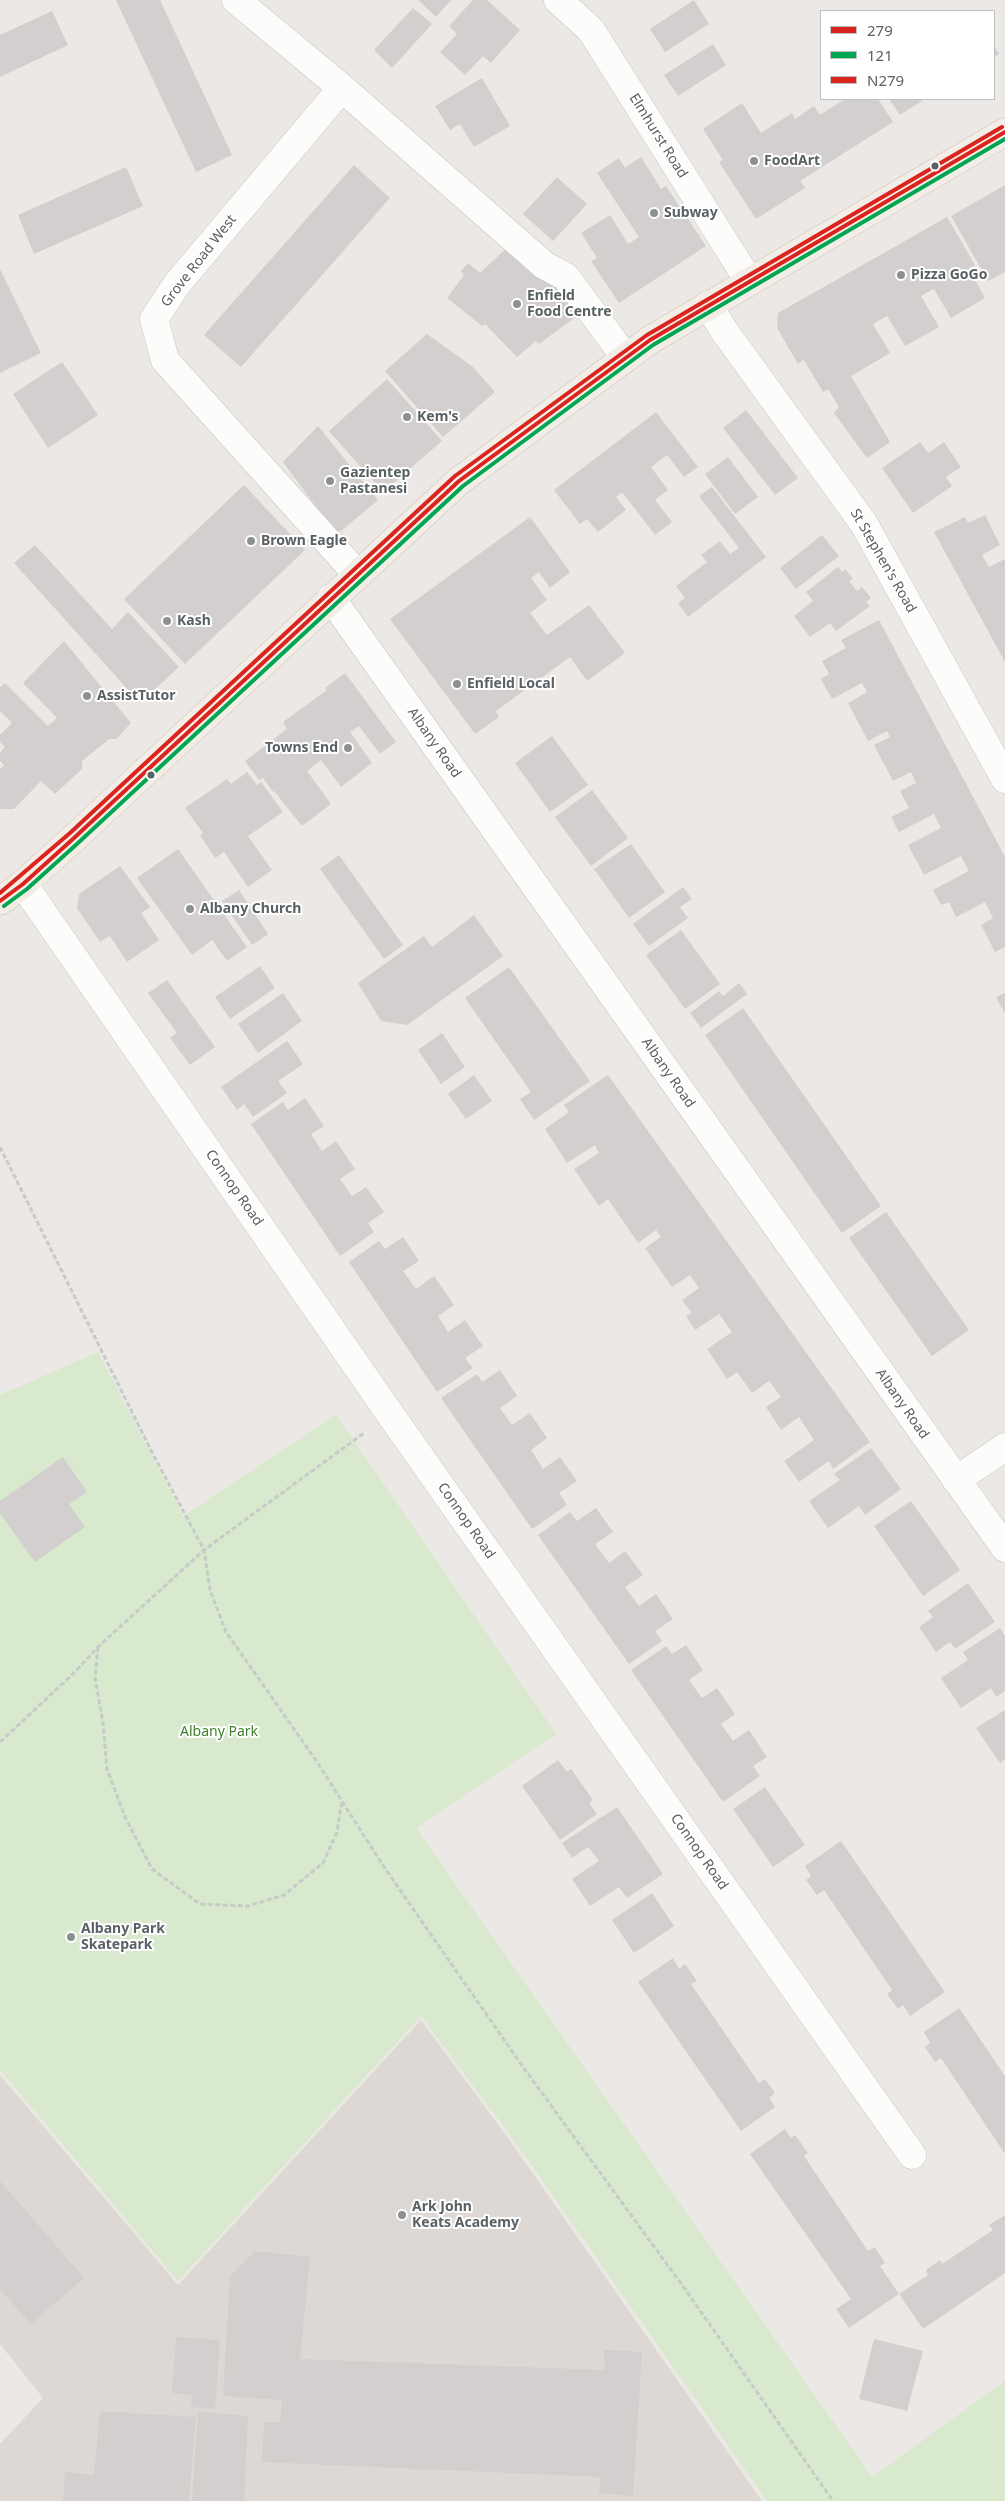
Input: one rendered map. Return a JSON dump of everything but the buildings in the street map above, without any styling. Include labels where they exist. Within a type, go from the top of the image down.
[{"type":"main road","points":[[0,901],[23,884],[459,481],[625,357],[708,305],[1005,132]]},
{"type":"street","points":[[236,0],[342,88],[544,265],[566,277],[625,357]]},
{"type":"street","name":"Elmhurst Road","points":[[558,0],[591,30],[749,281]]},
{"type":"street","name":"Grove Road West","points":[[342,88],[177,284],[154,319],[164,360],[357,574]]},
{"type":"street","name":"St Stephen's Road","points":[[708,305],[725,332],[864,524],[1005,779]]},
{"type":"street","name":"Albany Road","points":[[331,598],[1005,1548]]},
{"type":"street","name":"Connop Road","points":[[23,884],[390,1414],[912,2155]]},
{"type":"street","points":[[956,1480],[1005,1447]]},
{"type":"path","points":[[0,1147],[154,1456],[204,1550],[210,1590],[226,1632],[342,1800],[384,1868],[523,2067],[685,2289],[833,2501]]},
{"type":"path","points":[[0,1742],[98,1647],[204,1550],[390,1414]]},
{"type":"path","points":[[98,1647],[94,1678],[103,1723],[107,1769],[125,1817],[152,1869],[200,1904],[248,1906],[284,1895],[323,1863],[337,1832],[342,1800]]},
{"type":"shaded area","name":"Ark John Keats Academy","points":[[421,2020],[513,2145],[762,2501],[0,2501],[0,2444],[43,2398],[0,2344],[0,2075],[178,2285]]},
{"type":"green space","name":"Albany Park","points":[[98,1352],[183,1516],[336,1415],[556,1734],[416,1828],[872,2477],[1005,2381],[1005,2501],[767,2501],[518,2146],[421,2016],[178,2281],[0,2070],[0,1395]]},
{"type":"transit line","name":"N279","points":[[0,893],[70,833],[455,476],[647,335],[1002,127]]},
{"type":"transit line","name":"279","points":[[0,901],[23,884],[74,838],[459,481],[650,340],[1005,132]]},
{"type":"transit line","name":"121","points":[[4,906],[27,889],[78,843],[463,486],[653,345],[1005,139]]},
{"type":"place","name":"FoodArt","points":[[754,161]]},
{"type":"place","name":"Subway","points":[[654,213]]},
{"type":"place","name":"Pizza GoGo","points":[[901,275]]},
{"type":"place","name":"Enfield Food Centre","points":[[517,304]]},
{"type":"place","name":"Kem's","points":[[407,417]]},
{"type":"place","name":"Gazientep Pastanesi","points":[[330,481]]},
{"type":"place","name":"Brown Eagle","points":[[251,541]]},
{"type":"place","name":"Kash","points":[[167,621]]},
{"type":"place","name":"Enfield Local","points":[[457,684]]},
{"type":"place","name":"AssistTutor","points":[[87,696]]},
{"type":"place","name":"Towns End","points":[[348,748]]},
{"type":"place","name":"Albany Church","points":[[190,909]]},
{"type":"place","name":"Albany Park Skatepark","points":[[71,1937]]},
{"type":"place","name":"Ark John Keats Academy","points":[[402,2215]]}]
